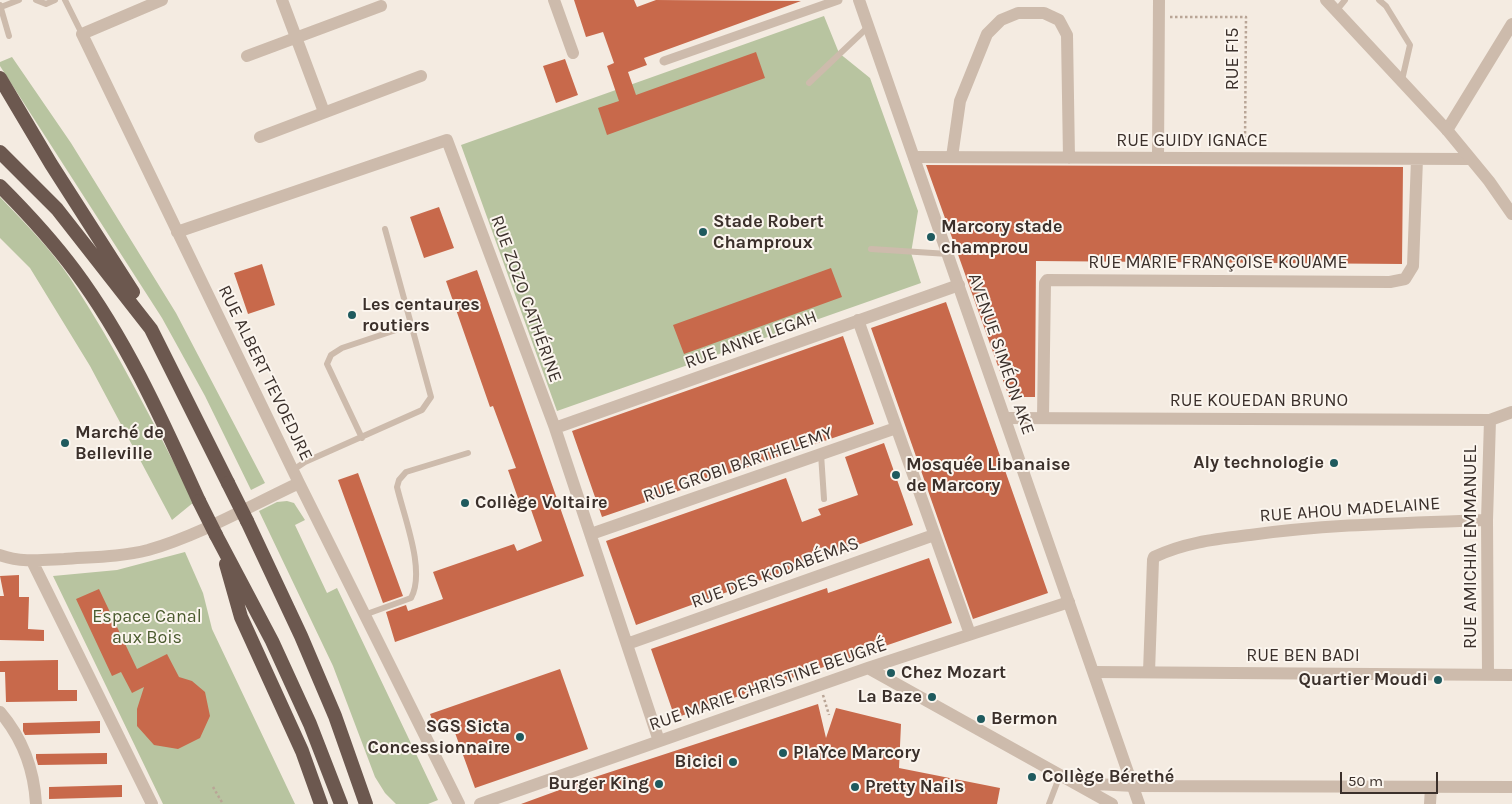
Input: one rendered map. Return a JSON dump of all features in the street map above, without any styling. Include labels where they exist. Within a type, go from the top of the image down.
[{"type":"highway","points":[[0,78],[50,164],[129,286],[151,329],[247,521],[301,636],[335,716],[366,804]]},
{"type":"highway","points":[[0,152],[58,209],[151,329]]},
{"type":"highway","points":[[0,186],[38,224],[76,272],[121,343],[164,423],[199,501],[272,641],[310,724],[341,804]]},
{"type":"highway","points":[[216,535],[241,616],[302,751],[321,804]]},
{"type":"street","points":[[82,34],[162,0]]},
{"type":"street","points":[[282,0],[324,112]]},
{"type":"street","points":[[554,0],[573,53]]},
{"type":"street","points":[[664,60],[838,0]]},
{"type":"street","name":"AVENUE SIMÉON AKE","points":[[859,0],[1139,804]]},
{"type":"street","points":[[1158,158],[1159,0]]},
{"type":"street","points":[[1326,0],[1447,130],[1512,214]]},
{"type":"street","points":[[246,56],[381,6]]},
{"type":"street","points":[[952,157],[960,101],[987,34],[1001,20],[1018,13],[1044,13],[1059,20],[1067,35],[1069,158]]},
{"type":"street","points":[[1447,130],[1508,42],[1512,24]]},
{"type":"street","name":"RUE ALBERT TEVOEDJRE","points":[[82,34],[299,483],[459,804]]},
{"type":"street","points":[[260,137],[421,76]]},
{"type":"street","name":"RUE ZOZO CATHÉRINE","points":[[177,232],[447,140],[555,428],[659,741]]},
{"type":"street","name":"RUE GUIDY IGNACE","points":[[914,157],[1470,159]]},
{"type":"street","name":"RUE MARIE FRANÇOISE KOUAME","points":[[1043,417],[1045,283],[1047,280],[1390,282],[1405,279],[1413,266],[1417,159]]},
{"type":"street","name":"RUE ANNE LEGAH","points":[[555,428],[959,285]]},
{"type":"street","points":[[858,320],[970,634]]},
{"type":"street","name":"RUE KOUEDAN BRUNO","points":[[1005,418],[1490,420],[1512,412]]},
{"type":"street","name":"RUE AMICHIA EMMANUEL","points":[[1488,675],[1487,520],[1490,420]]},
{"type":"street","name":"RUE GROBI BARTHELEMY","points":[[591,534],[896,428]]},
{"type":"street","points":[[0,555],[10,559],[32,561],[111,556],[146,550],[178,540],[299,483]]},
{"type":"street","name":"RUE AHOU MADELAINE","points":[[1149,672],[1154,556],[1199,541],[1312,527],[1487,520]]},
{"type":"street","name":"RUE DES KODABÉMAS","points":[[628,644],[934,535]]},
{"type":"street","points":[[32,561],[152,804]]},
{"type":"street","name":"RUE MARIE CHRISTINE BEUGRÉ","points":[[480,804],[868,668],[1068,602]]},
{"type":"street","points":[[868,668],[1112,804]]},
{"type":"street","name":"RUE BEN BADI","points":[[1094,672],[1512,675]]},
{"type":"street","points":[[0,712],[9,722],[29,758],[35,787],[36,804]]},
{"type":"street","points":[[1075,783],[1134,786],[1512,787]]},
{"type":"street","points":[[1430,804],[1432,787]]},
{"type":"lane","points":[[10,36],[0,6],[19,0]]},
{"type":"lane","points":[[36,0],[46,4],[55,0]]},
{"type":"lane","points":[[65,0],[82,34]]},
{"type":"lane","points":[[1336,11],[1345,0]]},
{"type":"lane","points":[[1378,0],[1386,6],[1410,45],[1402,80]]},
{"type":"lane","points":[[809,83],[869,27]]},
{"type":"lane","points":[[293,470],[304,462],[422,410],[431,397],[384,228]]},
{"type":"lane","points":[[871,249],[948,254]]},
{"type":"lane","points":[[362,438],[327,364],[331,355],[342,348],[411,325]]},
{"type":"lane","points":[[364,615],[411,598],[415,590],[417,567],[397,487],[399,480],[406,472],[468,453]]},
{"type":"lane","points":[[821,454],[824,500]]},
{"type":"lane","points":[[1048,804],[1060,775]]},
{"type":"path","name":"RUE F15","points":[[1159,16],[1246,17],[1245,158]]},
{"type":"path","points":[[820,685],[829,715]]},
{"type":"path","points":[[213,787],[223,804]]},
{"type":"green space","name":"Stade Robert Champroux","points":[[824,16],[839,53],[870,78],[918,211],[911,253],[921,283],[557,411],[461,145]]},
{"type":"green space","points":[[12,57],[71,143],[176,313],[265,483],[251,490],[205,396],[162,318],[0,66],[0,62]]},
{"type":"green space","points":[[0,197],[54,256],[70,278],[104,332],[135,388],[194,502],[172,520],[90,366],[30,268],[0,238]]},
{"type":"green space","points":[[287,501],[294,503],[305,520],[295,525],[327,593],[337,588],[438,800],[428,804],[396,804],[385,793],[375,777],[333,666],[259,511],[277,502]]},
{"type":"green space","name":"Espace Canal aux Bois","points":[[185,552],[203,593],[212,629],[295,804],[163,804],[53,576],[117,570]]},
{"type":"building","points":[[574,0],[634,0],[637,7],[656,0],[801,1],[644,58],[647,65],[628,72],[636,95],[756,52],[765,78],[607,135],[598,108],[619,101],[607,66],[614,63],[603,32],[586,37]]},
{"type":"building","points":[[565,59],[578,95],[556,103],[543,66]]},
{"type":"building","points":[[926,165],[1403,167],[1402,264],[1036,261],[1035,397],[1009,397]]},
{"type":"building","points":[[439,207],[454,248],[424,258],[410,217]]},
{"type":"building","points":[[262,264],[275,305],[248,314],[234,273]]},
{"type":"building","points":[[831,268],[842,297],[684,354],[673,325]]},
{"type":"building","points":[[477,270],[584,576],[395,642],[386,612],[406,605],[408,611],[443,599],[433,572],[514,544],[517,551],[542,541],[528,501],[520,504],[508,470],[516,468],[493,406],[490,407],[446,281]]},
{"type":"building","points":[[946,302],[1048,593],[973,619],[871,328]]},
{"type":"building","points":[[843,336],[874,424],[602,517],[572,431]]},
{"type":"building","points":[[884,443],[913,525],[636,625],[606,541],[786,478],[802,522],[821,515],[818,509],[858,495],[845,457]]},
{"type":"building","points":[[358,473],[403,596],[383,603],[338,480]]},
{"type":"building","points":[[929,558],[952,623],[675,718],[651,649],[827,588],[828,593]]},
{"type":"building","points":[[19,575],[19,597],[29,597],[28,629],[44,630],[44,641],[0,640],[0,596],[4,596],[0,576]]},
{"type":"building","points":[[99,589],[137,669],[167,654],[179,677],[192,681],[205,692],[210,716],[200,738],[178,749],[154,745],[137,726],[137,709],[144,687],[132,693],[121,672],[112,676],[76,599]]},
{"type":"building","points":[[58,660],[58,690],[77,690],[77,701],[6,702],[5,672],[0,672],[0,661]]},
{"type":"building","name":"SGS Sicta Concessionnaire","points":[[560,669],[588,749],[475,788],[450,719],[434,725],[430,714]]},
{"type":"building","name":"PlaYce Marcory","points":[[818,704],[826,738],[836,708],[901,724],[899,768],[1000,788],[997,804],[521,804],[595,777]]},
{"type":"building","points":[[100,721],[100,733],[25,735],[23,731],[23,723]]},
{"type":"building","points":[[107,753],[107,764],[38,765],[36,758],[36,754]]},
{"type":"building","points":[[122,785],[122,797],[49,799],[49,787]]},
{"type":"place","name":"Stade Robert Champroux","points":[[703,232]]},
{"type":"place","name":"Marcory stade champrou","points":[[931,237]]},
{"type":"place","name":"Les centaures routiers","points":[[352,315]]},
{"type":"place","name":"Marché de Belleville","points":[[65,443]]},
{"type":"place","name":"Aly technologie","points":[[1334,463]]},
{"type":"place","name":"Mosquée Libanaise de Marcory","points":[[896,475]]},
{"type":"place","name":"Collège Voltaire","points":[[465,503]]},
{"type":"place","name":"Chez Mozart","points":[[891,673]]},
{"type":"place","name":"Quartier Moudi","points":[[1438,680]]},
{"type":"place","name":"La Baze","points":[[932,697]]},
{"type":"place","name":"Bermon","points":[[981,719]]},
{"type":"place","name":"SGS Sicta Concessionnaire","points":[[520,737]]},
{"type":"place","name":"PlaYce Marcory","points":[[783,753]]},
{"type":"place","name":"Bicici","points":[[733,762]]},
{"type":"place","name":"Collège Bérethé","points":[[1032,777]]},
{"type":"place","name":"Burger King","points":[[659,784]]},
{"type":"place","name":"Pretty Nails","points":[[855,787]]}]
